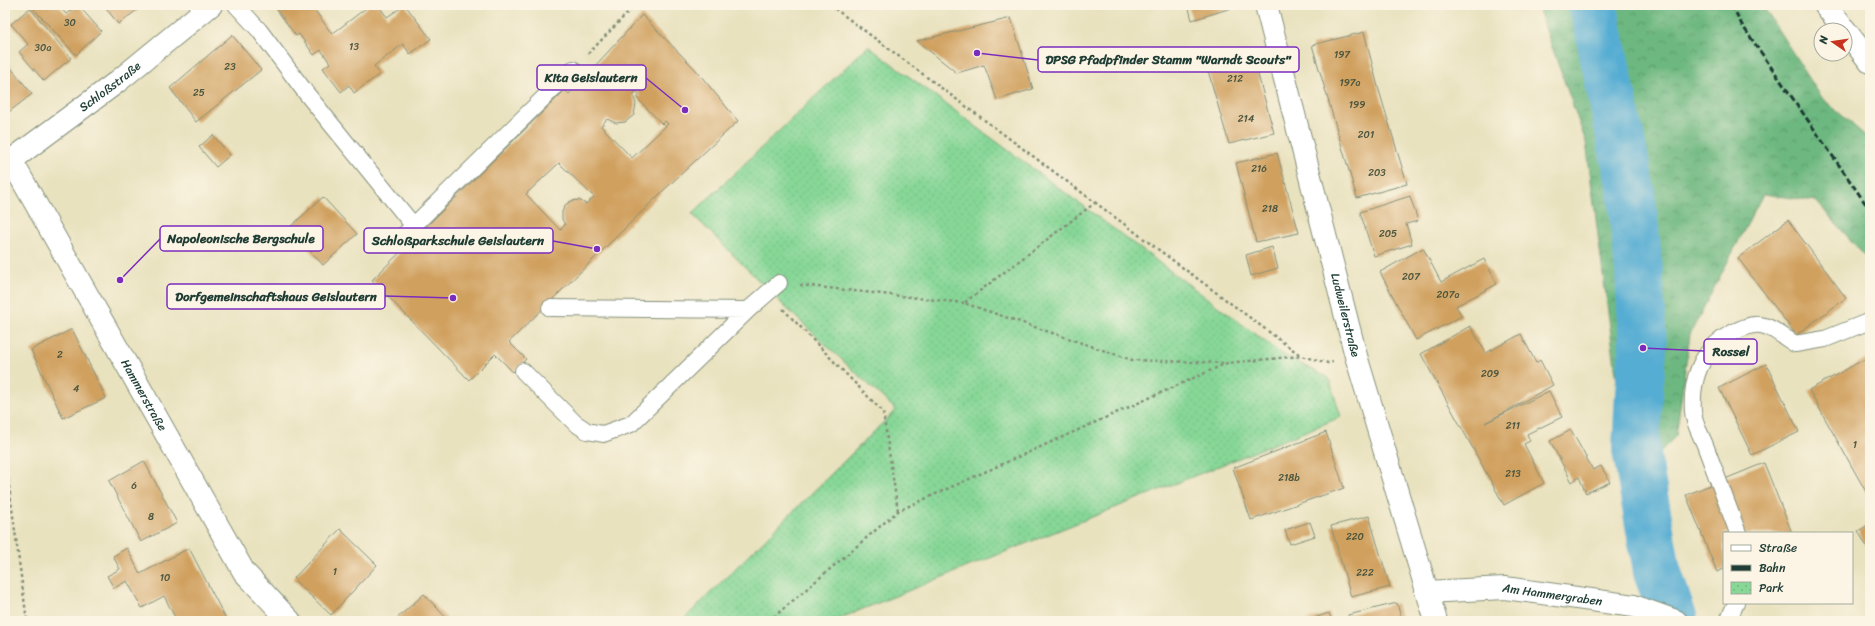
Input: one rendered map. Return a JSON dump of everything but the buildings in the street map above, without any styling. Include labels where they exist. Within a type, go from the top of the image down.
[{"type":"street","name":"Schloßstraße","points":[[8,162],[117,82],[211,5]]},
{"type":"street","name":"Ludweilerstraße","points":[[1266,5],[1356,356],[1436,621]]},
{"type":"street","points":[[1825,5],[1839,22]]},
{"type":"street","points":[[1853,40],[1870,62]]},
{"type":"street","name":"Hammerstraße","points":[[8,162],[244,572],[290,621]]},
{"type":"street","name":"Am Hammergraben","points":[[1426,592],[1505,588],[1634,606],[1676,621]]},
{"type":"lane","points":[[236,5],[259,30],[306,93],[413,224]]},
{"type":"lane","points":[[400,239],[413,224],[573,69]]},
{"type":"lane","points":[[524,371],[575,423],[587,431],[603,434],[631,424],[748,310],[779,283]]},
{"type":"lane","points":[[550,308],[748,310]]},
{"type":"lane","points":[[1738,532],[1693,412],[1693,381],[1706,353],[1725,337],[1756,323],[1767,326],[1795,344],[1825,339],[1870,321]]},
{"type":"lane","points":[[1728,621],[1736,604]]},
{"type":"path","points":[[573,69],[635,5]]},
{"type":"path","points":[[830,5],[1096,202],[1300,356]]},
{"type":"path","points":[[964,303],[1096,202]]},
{"type":"path","points":[[779,283],[964,303],[1132,360],[1227,363],[1300,356],[1328,363],[1356,356]]},
{"type":"path","points":[[767,294],[883,412],[898,511]]},
{"type":"path","points":[[769,621],[898,511],[1227,363]]},
{"type":"path","points":[[5,456],[27,621]]},
{"type":"green space","points":[[1537,5],[1762,5],[1822,98],[1870,140],[1870,262],[1816,201],[1763,194],[1690,334],[1676,436],[1630,482],[1586,142]]},
{"type":"green space","points":[[868,46],[1282,354],[1329,378],[1341,417],[833,621],[682,621],[896,410],[783,305],[692,214]]},
{"type":"waterway","points":[[1592,5],[1595,13],[1631,190],[1639,270],[1643,348],[1636,449],[1657,571],[1674,621]]},
{"type":"railway","points":[[1732,5],[1742,25],[1870,210]]},
{"type":"place","name":"DPSG Pfadpfinder Stamm \"Warndt Scouts\"","points":[[977,53]]},
{"type":"place","name":"Kita Geislautern","points":[[685,110]]},
{"type":"place","name":"Schloßparkschule Geislautern","points":[[597,249]]},
{"type":"place","name":"Napoleonische Bergschule","points":[[120,280]]},
{"type":"place","name":"Dorfgemeinschaftshaus Geislautern","points":[[453,298]]},
{"type":"place","name":"Rossel","points":[[1643,348]]}]
